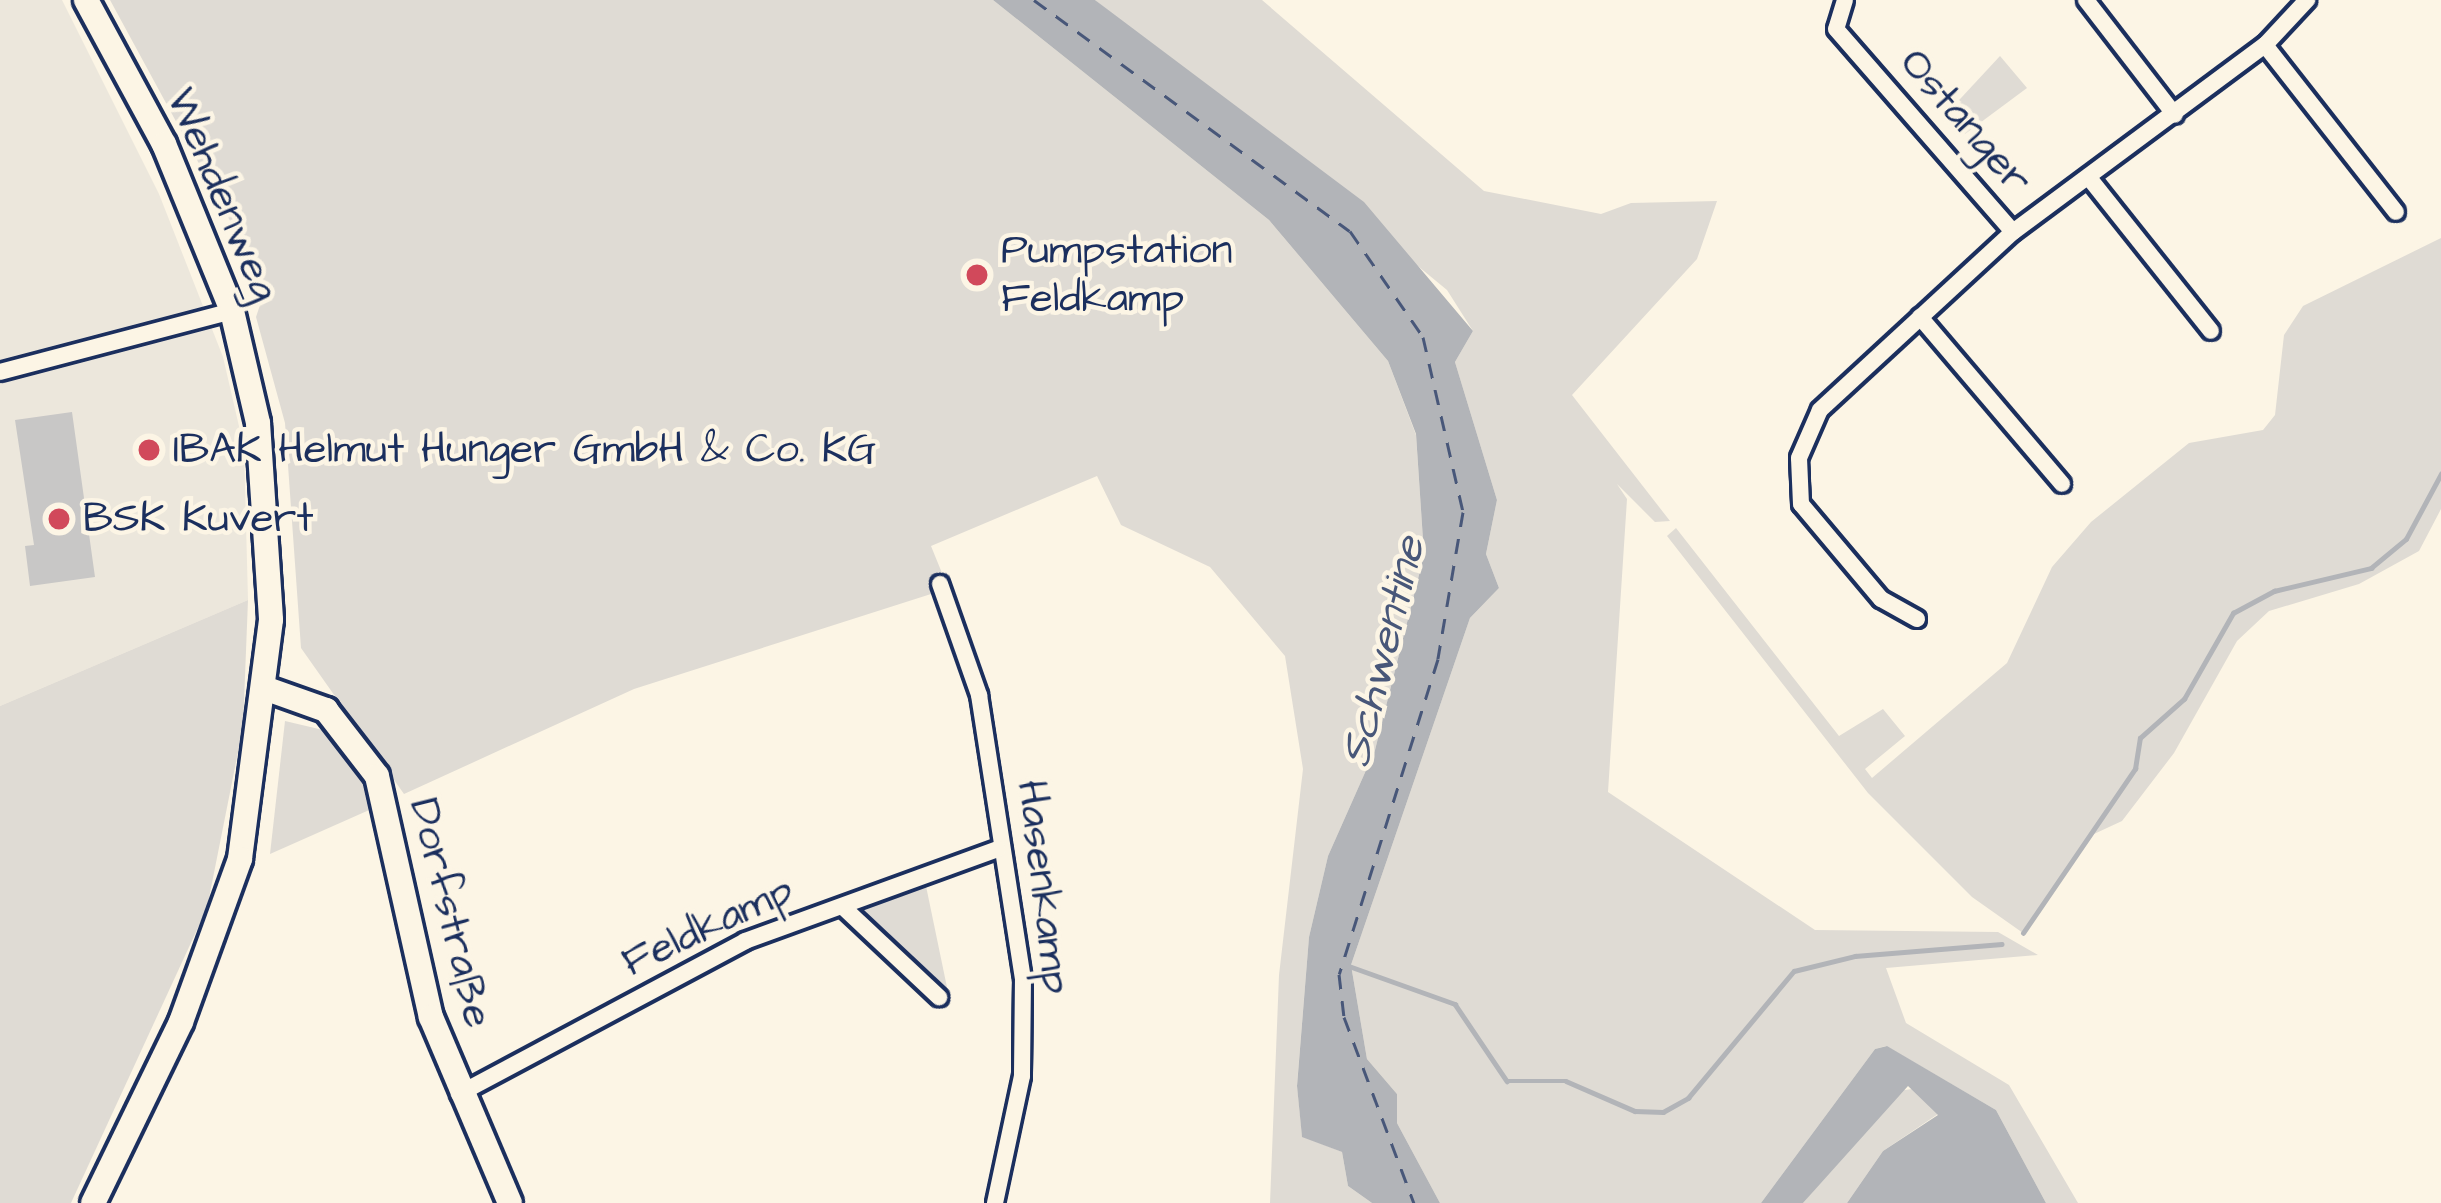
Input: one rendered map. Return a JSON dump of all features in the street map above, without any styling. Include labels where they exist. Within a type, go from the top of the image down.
[{"type":"main road","name":"Wehdenweg","points":[[86,0],[164,144],[232,310],[259,424],[268,527],[267,688],[241,859],[181,1022],[93,1203]]},
{"type":"main road","name":"Dorfstraße","points":[[267,688],[326,710],[377,776],[420,976],[459,1094],[511,1203]]},
{"type":"street","name":"Ostanger","points":[[1845,0],[1836,29],[2013,232]]},
{"type":"street","points":[[2086,0],[2175,116]]},
{"type":"street","points":[[1917,620],[1880,599],[1817,529],[1796,482],[1820,410],[2013,232],[2265,46],[2308,0]]},
{"type":"street","points":[[2265,46],[2396,212]]},
{"type":"street","points":[[2090,178],[2211,332]]},
{"type":"street","points":[[0,372],[232,310]]},
{"type":"street","points":[[1919,317],[2062,484]]},
{"type":"street","name":"Hasenkamp","points":[[940,584],[979,695],[1024,1041],[995,1203]]},
{"type":"street","name":"Feldkamp","points":[[459,1094],[745,941],[998,849]]},
{"type":"street","points":[[843,908],[939,997]]},
{"type":"shaded area","points":[[0,0],[62,0],[159,194],[223,357],[244,448],[248,600],[0,706]]},
{"type":"shaded area","points":[[110,0],[993,0],[1269,220],[1388,361],[1416,435],[1424,555],[1375,750],[1328,856],[1309,937],[1297,1085],[1302,1136],[1342,1152],[1348,1186],[1372,1203],[1270,1203],[1279,975],[1303,769],[1285,656],[1210,567],[1121,525],[1097,476],[931,546],[944,578],[931,594],[634,689],[404,794],[301,648],[285,423],[256,317],[266,287]]},
{"type":"shaded area","points":[[993,0],[1095,0],[1364,202],[1473,331],[1455,362],[1497,500],[1486,554],[1499,588],[1470,618],[1351,965],[1367,1059],[1397,1094],[1397,1123],[1440,1203],[1372,1203],[1348,1186],[1342,1152],[1302,1137],[1297,1086],[1309,937],[1328,856],[1375,750],[1424,555],[1416,434],[1388,361],[1269,220]]},
{"type":"shaded area","points":[[1095,0],[1262,0],[1484,191],[1601,214],[1631,203],[1717,201],[1697,259],[1572,395],[1670,521],[1655,522],[1617,484],[1627,499],[1608,792],[1815,930],[1998,932],[2038,955],[1886,968],[1906,1023],[2009,1085],[2078,1203],[2046,1203],[1996,1110],[1886,1046],[1875,1049],[1761,1203],[1440,1203],[1397,1123],[1397,1094],[1367,1059],[1351,965],[1470,618],[1499,588],[1486,554],[1497,500],[1455,362],[1473,331],[1447,290]]},
{"type":"shaded area","points":[[2000,56],[2027,88],[1965,134],[1948,112]]},
{"type":"shaded area","points":[[2441,238],[2441,509],[2419,551],[2359,584],[2269,611],[2237,641],[2174,753],[2122,821],[2094,834],[2023,933],[1972,897],[1868,793],[1667,536],[1676,528],[1839,736],[1883,709],[1905,736],[1865,769],[1872,778],[2007,663],[2052,567],[2091,522],[2189,443],[2263,430],[2275,415],[2284,335],[2303,306]]},
{"type":"shaded area","points":[[248,600],[243,727],[207,908],[71,1203],[0,1203],[0,706]]},
{"type":"shaded area","points":[[285,721],[340,734],[359,755],[376,807],[270,854]]},
{"type":"shaded area","points":[[926,886],[949,997],[855,912]]},
{"type":"shaded area","points":[[1887,1046],[1996,1110],[2046,1203],[1847,1203],[1883,1151],[1938,1115],[1908,1086],[1803,1203],[1761,1203],[1875,1049]]},
{"type":"shaded area","points":[[1919,1088],[1938,1114],[1883,1151],[1847,1203],[1803,1203],[1898,1091]]},
{"type":"building","name":"BSK Kuvert","points":[[72,412],[95,577],[30,586],[25,546],[34,545],[15,420]]},
{"type":"waterway","points":[[2023,933],[2135,769],[2140,738],[2184,699],[2233,613],[2274,591],[2371,568],[2406,539],[2441,474]]},
{"type":"waterway","points":[[1349,966],[1455,1004],[1507,1081],[1566,1081],[1635,1111],[1663,1112],[1688,1098],[1794,971],[1855,956],[2002,944]]},
{"type":"ferry route","points":[[1034,0],[1350,231],[1423,337],[1463,512],[1438,659],[1339,974],[1344,1017],[1414,1203]]},
{"type":"place","name":"Pumpstation Feldkamp","points":[[977,275]]},
{"type":"place","name":"IBAK Helmut Hunger GmbH & Co. KG","points":[[149,450]]},
{"type":"place","name":"BSK Kuvert","points":[[59,519]]},
{"type":"water label","name":"Schwentine","points":[[1384,652]]}]
